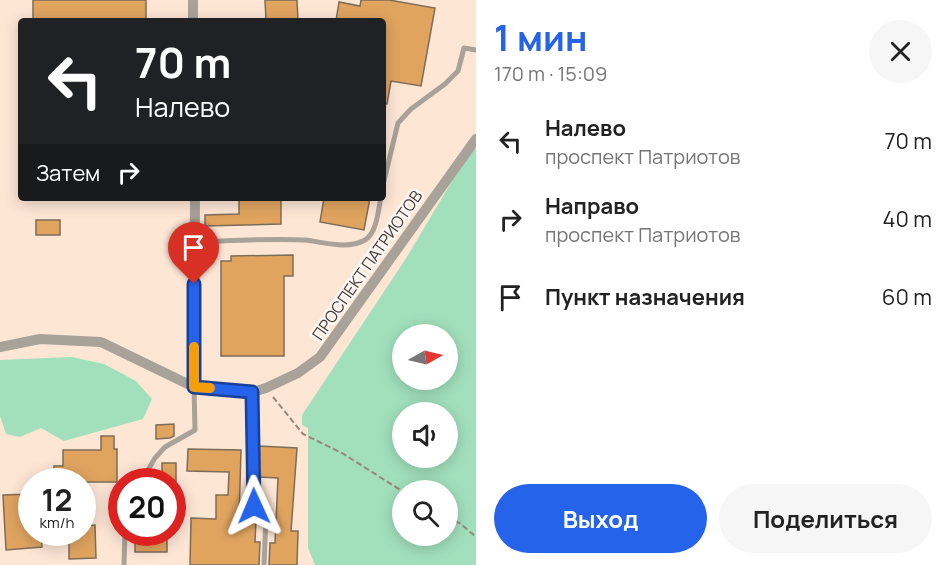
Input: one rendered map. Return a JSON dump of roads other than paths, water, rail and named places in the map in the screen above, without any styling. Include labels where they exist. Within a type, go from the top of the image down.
[{"type":"street","points":[[193,0],[194,18]]},
{"type":"street","name":"ПРОСПЕКТ ПАТРИОТОВ","points":[[0,347],[40,339],[101,342],[194,387],[252,392],[266,388],[298,373],[321,357],[476,139]]},
{"type":"street","points":[[194,387],[195,201]]},
{"type":"lane","points":[[386,172],[398,123],[411,109],[445,84],[458,71],[464,48],[476,50]]},
{"type":"lane","points":[[195,242],[305,240],[340,244],[355,243],[366,240],[373,230],[380,201]]},
{"type":"lane","points":[[150,468],[165,447],[195,430],[194,387]]},
{"type":"lane","points":[[252,392],[254,506],[266,516],[264,565]]},
{"type":"lane","points":[[124,565],[125,546]]}]
